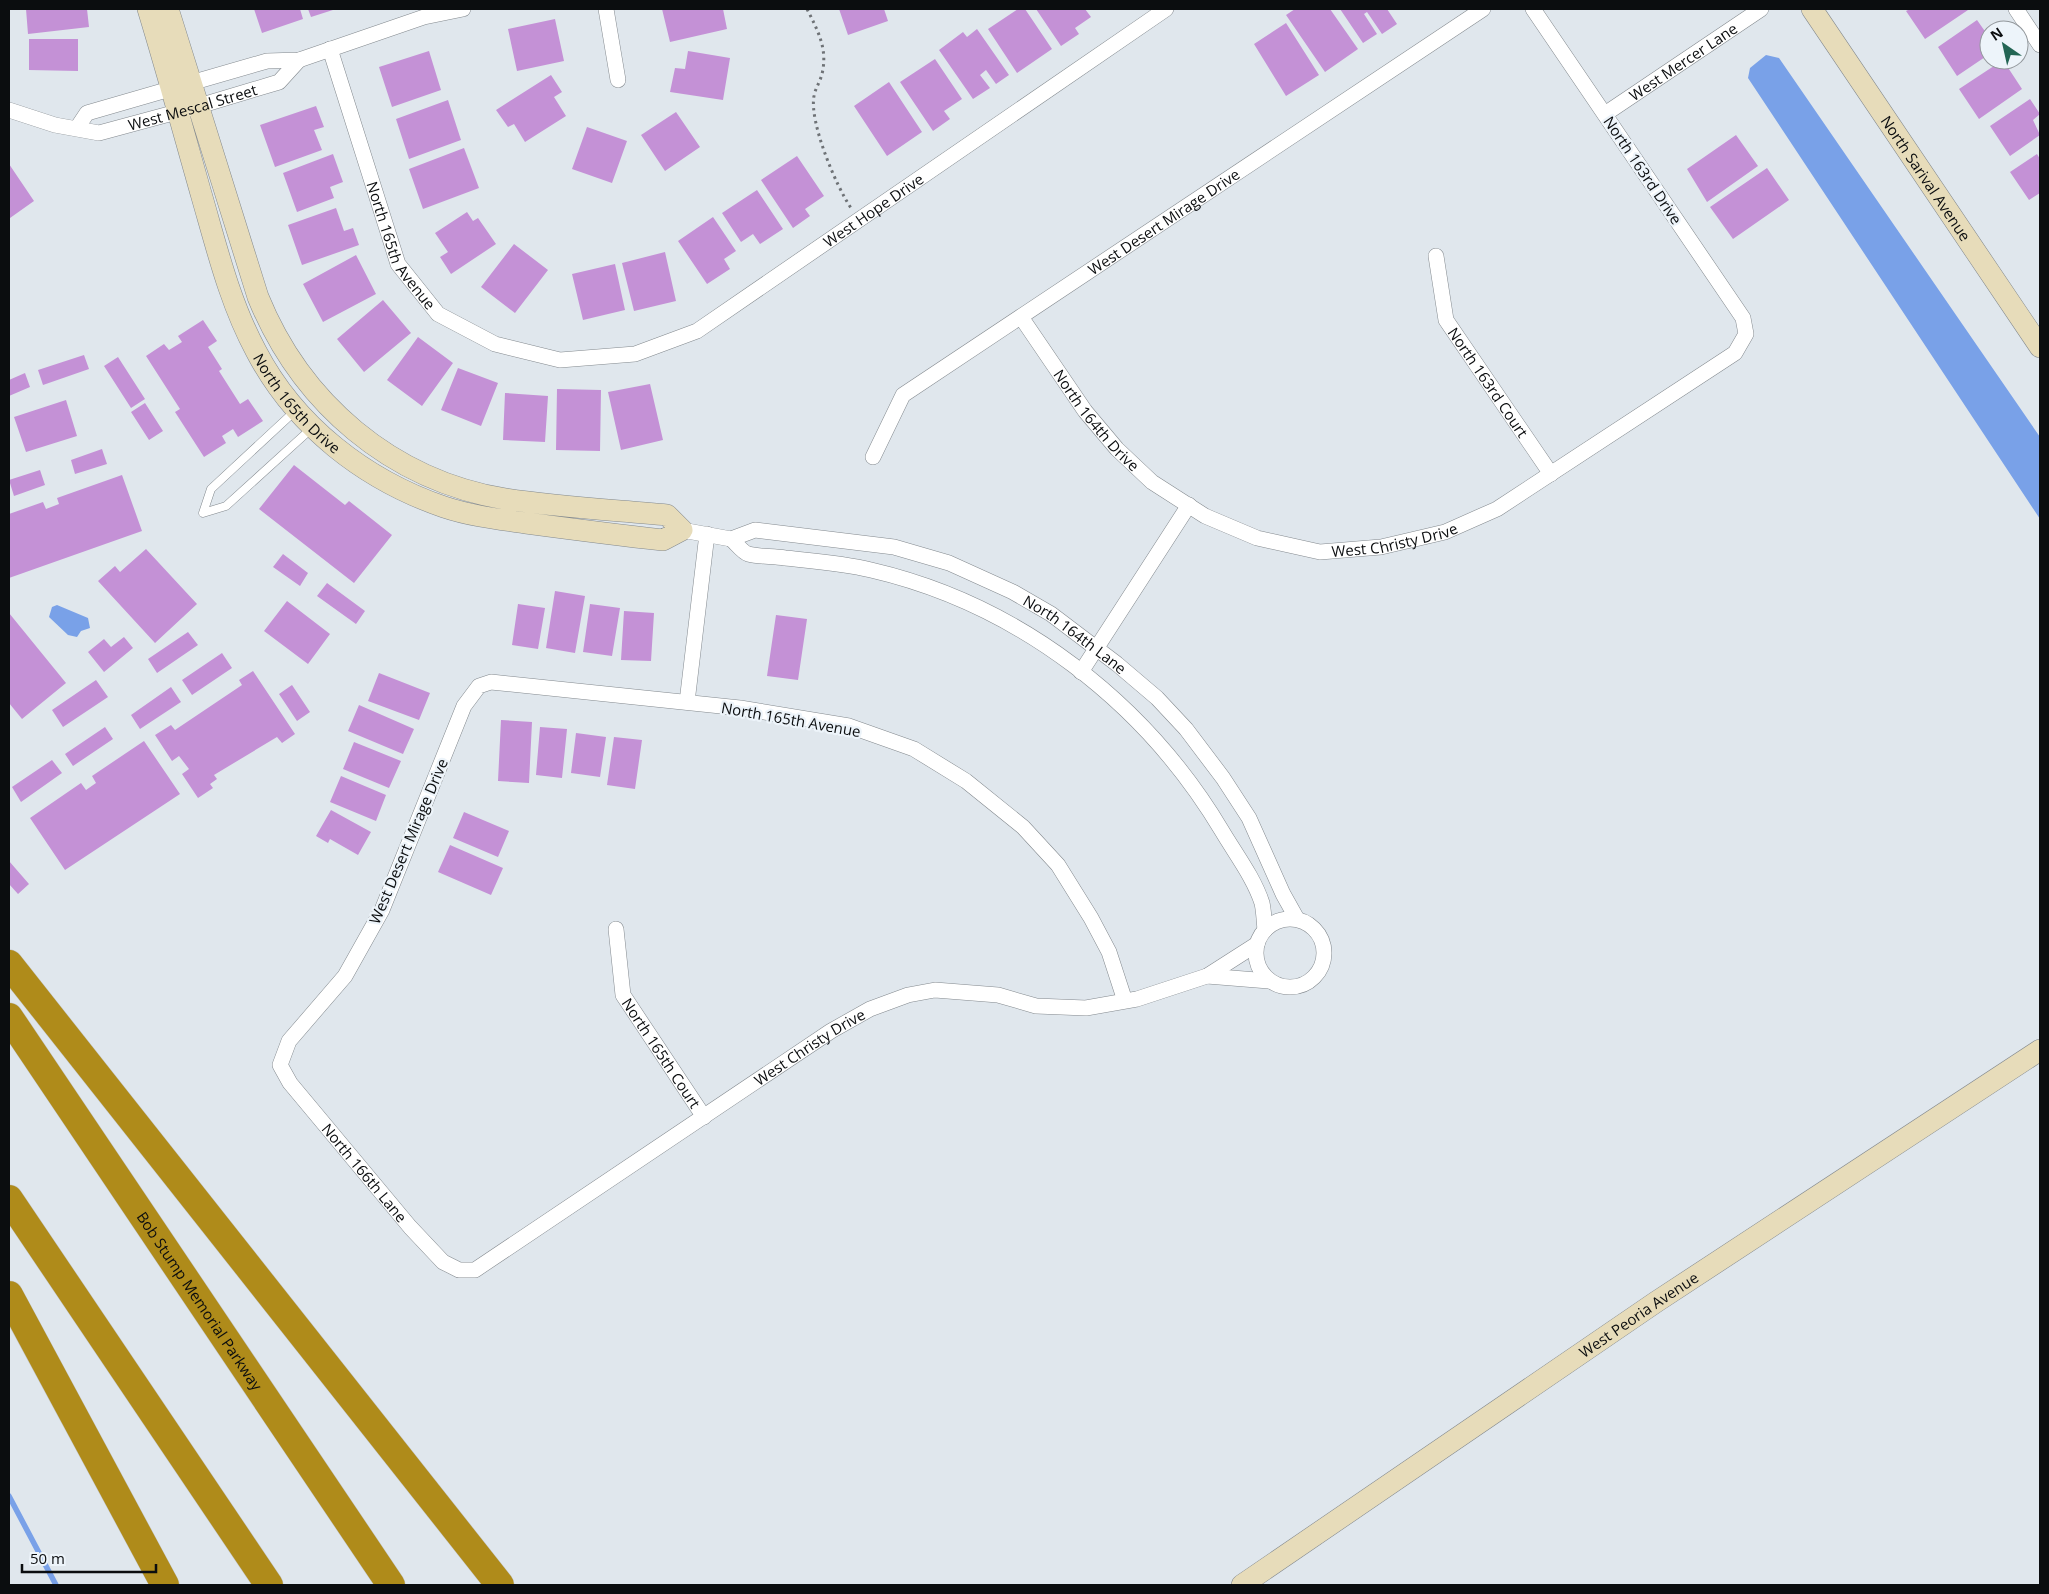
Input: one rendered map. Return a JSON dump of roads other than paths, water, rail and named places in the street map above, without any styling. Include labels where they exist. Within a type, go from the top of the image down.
[{"type":"highway","points":[[9,964],[500,1585]]},
{"type":"highway","name":"Bob Stump Memorial Parkway","points":[[9,1017],[392,1585]]},
{"type":"highway","points":[[9,1199],[269,1585]]},
{"type":"highway","points":[[9,1295],[165,1585]]},
{"type":"street","name":"North 165th Drive","points":[[148,9],[182,86],[198,106],[258,298],[268,323],[297,370],[328,407],[355,433],[404,465],[435,479],[469,490],[504,498],[667,515],[682,530],[663,540],[544,526],[460,512],[410,494],[357,466],[313,426],[268,372],[240,316],[226,277],[178,112],[182,86],[168,9]]},
{"type":"street","name":"West Mescal Street","points":[[77,128],[87,113],[267,61],[299,60],[424,17],[463,9]]},
{"type":"street","points":[[606,9],[618,80]]},
{"type":"street","name":"West Hope Drive","points":[[560,360],[635,354],[697,331],[1166,9]]},
{"type":"street","name":"West Desert Mirage Drive","points":[[873,457],[903,395],[1483,9]]},
{"type":"street","name":"North 163rd Drive","points":[[1533,9],[1743,318],[1746,334]]},
{"type":"street","name":"West Mercer Lane","points":[[1605,114],[1761,9]]},
{"type":"street","name":"North Sarival Avenue","points":[[1812,9],[2040,347]]},
{"type":"street","points":[[2016,9],[2040,45]]},
{"type":"street","name":"North 165th Avenue","points":[[330,49],[398,264],[438,314],[495,344],[560,360]]},
{"type":"street","name":"West Mescal Street","points":[[9,110],[55,125],[98,133],[279,82],[299,60]]},
{"type":"street","name":"North 163rd Court","points":[[1436,256],[1446,320],[1551,474]]},
{"type":"street","name":"North 164th Drive","points":[[1021,317],[1085,411],[1117,449],[1152,482],[1189,505]]},
{"type":"street","name":"West Christy Drive","points":[[1189,505],[1205,516],[1257,538],[1320,552],[1382,547],[1453,528],[1497,509],[1551,474],[1735,352],[1746,334]]},
{"type":"street","points":[[1081,672],[1189,505]]},
{"type":"street","points":[[682,530],[708,534],[687,702]]},
{"type":"street","name":"North 164th Lane","points":[[731,539],[755,530],[857,541],[894,547],[949,563],[1051,614],[1096,648],[1156,698],[1186,729],[1223,778],[1249,818],[1283,894],[1297,919],[1307,923],[1322,939],[1324,961],[1320,971],[1312,980],[1296,987],[1279,986],[1269,981]]},
{"type":"street","name":"North 164th Lane","points":[[708,534],[731,539],[746,554],[816,561],[870,570],[922,584],[967,602],[1023,630],[1081,672],[1143,726],[1177,763],[1203,799],[1252,883],[1262,904],[1266,930]]},
{"type":"street","name":"North 165th Avenue","points":[[479,686],[491,682],[740,708],[849,726],[914,749],[966,782],[1023,827],[1058,865],[1091,918],[1109,952],[1125,1001]]},
{"type":"street","name":"West Desert Mirage Drive","points":[[280,1065],[289,1041],[344,976],[382,910],[464,706],[479,686]]},
{"type":"street","points":[[1207,976],[1257,944],[1266,930],[1275,923],[1285,919],[1297,919]]},
{"type":"street","name":"North 165th Court","points":[[616,929],[623,995],[704,1116]]},
{"type":"street","points":[[1257,944],[1257,962],[1261,972],[1269,981]]},
{"type":"street","points":[[1207,976],[1269,981]]},
{"type":"street","name":"West Christy Drive","points":[[459,1270],[475,1270],[831,1031],[870,1009],[908,995],[935,990],[998,995],[1036,1006],[1086,1008],[1125,1001],[1207,976]]},
{"type":"street","name":"West Peoria Avenue","points":[[1242,1585],[1656,1302],[2040,1050]]},
{"type":"street","name":"North 166th Lane","points":[[280,1065],[290,1083],[410,1227],[443,1262],[459,1270]]},
{"type":"lane","points":[[297,409],[211,489],[203,513],[226,506],[313,426]]},
{"type":"water","points":[[1766,55],[1779,58],[2040,437],[2040,519],[1748,78],[1750,68]]},
{"type":"water","points":[[57,605],[88,618],[90,628],[81,631],[77,637],[68,635],[49,617],[52,607]]},
{"type":"waterway","points":[[9,1496],[56,1585]]}]
